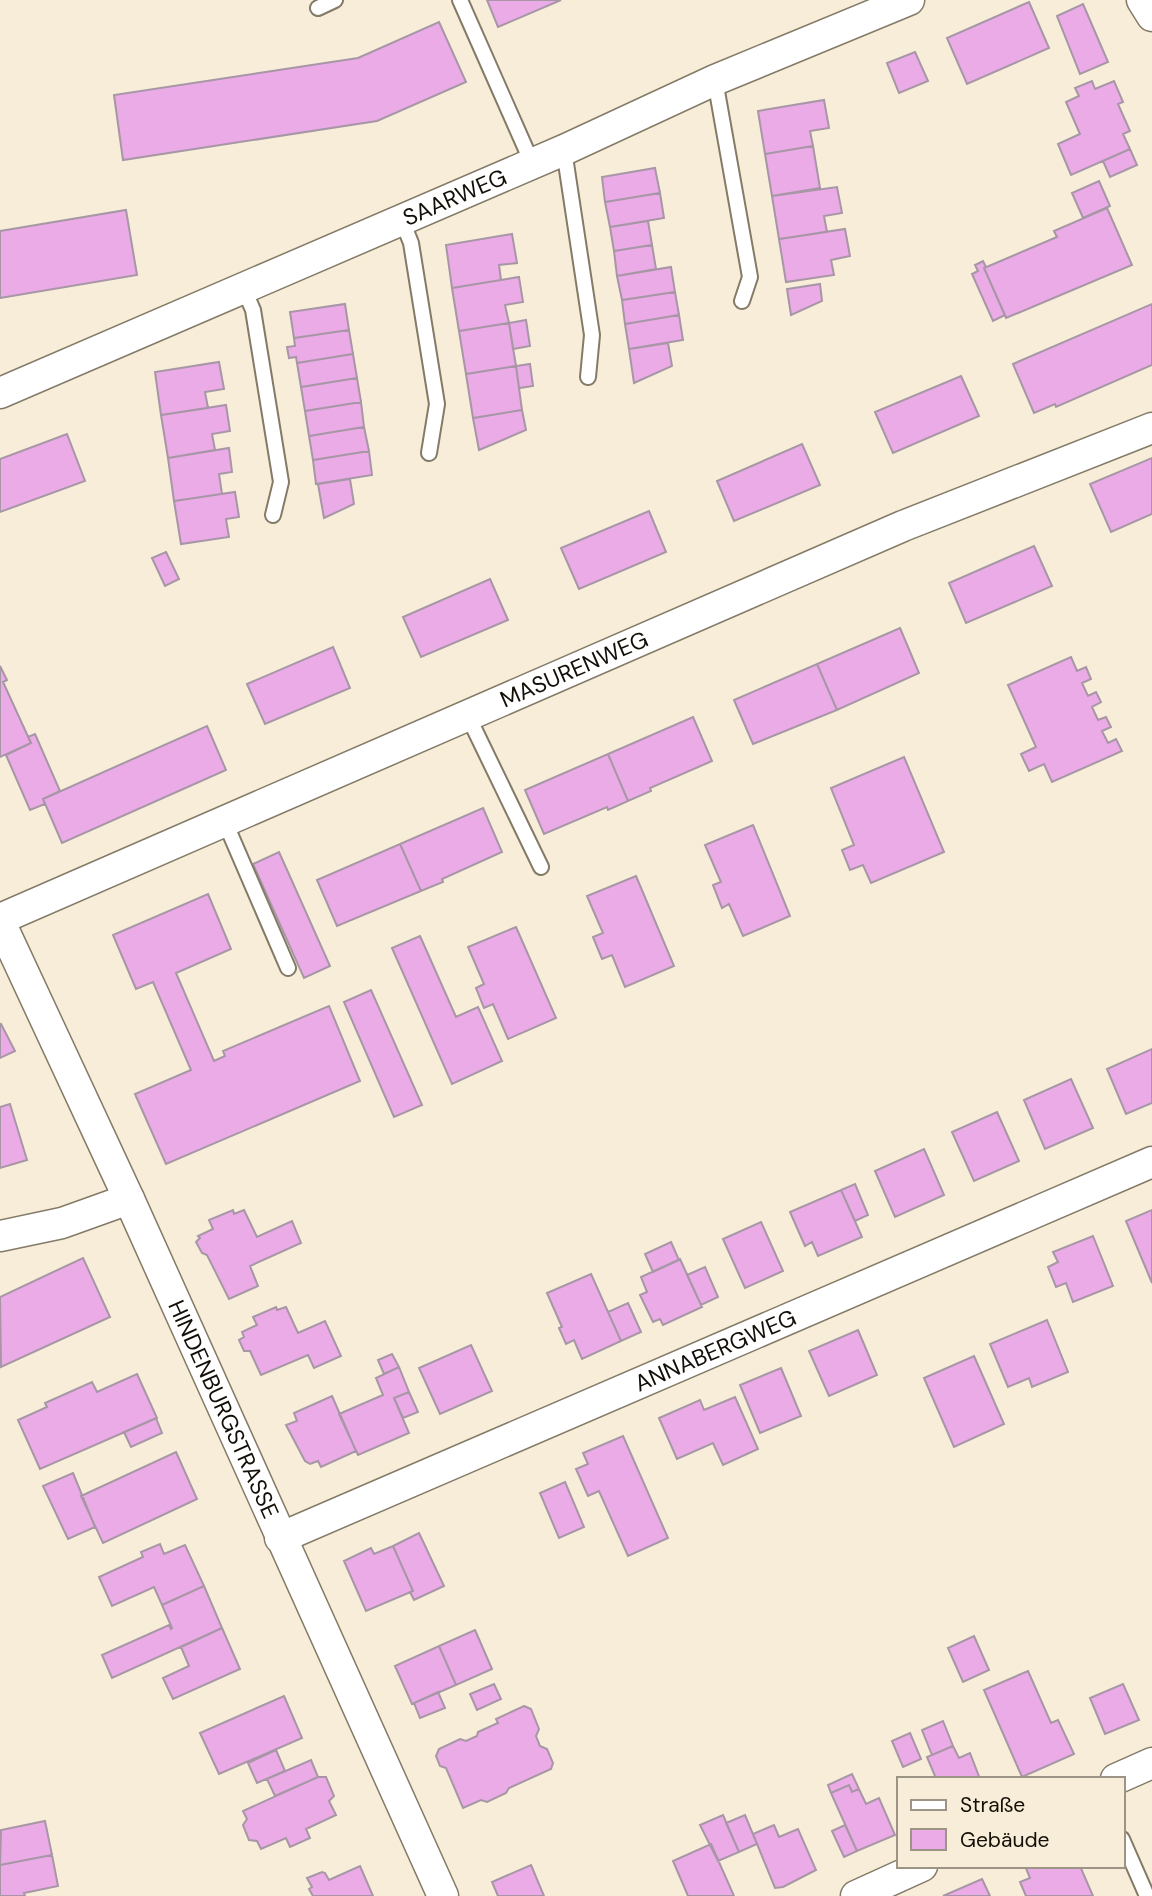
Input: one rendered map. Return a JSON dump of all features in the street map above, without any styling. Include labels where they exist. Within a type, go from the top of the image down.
[{"type":"street","name":"SAARWEG","points":[[0,393],[564,150],[715,80],[909,0]]},
{"type":"street","points":[[1142,0],[1152,16]]},
{"type":"street","name":"MASURENWEG","points":[[0,920],[903,526],[1152,428]]},
{"type":"street","name":"HINDENBURGSTRASSE","points":[[0,920],[130,1199],[443,1896]]},
{"type":"street","name":"ANNABERGWEG","points":[[280,1538],[1152,1162]]},
{"type":"street","points":[[0,1236],[62,1223],[130,1199]]},
{"type":"street","points":[[1120,1777],[1152,1763]]},
{"type":"street","points":[[856,1896],[918,1868]]},
{"type":"lane","points":[[318,8],[334,0]]},
{"type":"lane","points":[[460,0],[532,163]]},
{"type":"lane","points":[[715,80],[750,277],[742,301]]},
{"type":"lane","points":[[564,150],[592,335],[588,377]]},
{"type":"lane","points":[[401,218],[411,243],[437,404],[429,453]]},
{"type":"lane","points":[[243,287],[253,310],[281,482],[273,515]]},
{"type":"lane","points":[[468,716],[541,867]]},
{"type":"lane","points":[[225,822],[288,968]]},
{"type":"lane","points":[[1124,1844],[1147,1896]]},
{"type":"building","points":[[487,0],[561,0],[498,27]]},
{"type":"building","points":[[1029,2],[1049,48],[967,84],[947,38]]},
{"type":"building","points":[[1083,4],[1108,62],[1080,74],[1057,16]]},
{"type":"building","points":[[439,22],[466,82],[377,121],[123,160],[114,95],[358,58]]},
{"type":"building","points":[[915,52],[928,81],[899,93],[887,63]]},
{"type":"building","points":[[1092,81],[1095,89],[1114,81],[1123,102],[1118,104],[1130,131],[1123,134],[1130,149],[1071,175],[1058,144],[1080,134],[1066,102],[1079,96],[1075,88]]},
{"type":"building","points":[[824,100],[829,128],[810,131],[813,146],[765,154],[758,111]]},
{"type":"building","points":[[813,146],[820,188],[772,196],[765,154]]},
{"type":"building","points":[[1130,149],[1137,165],[1110,177],[1103,161]]},
{"type":"building","points":[[655,168],[660,193],[605,202],[602,177]]},
{"type":"building","points":[[1099,181],[1110,206],[1083,218],[1072,193]]},
{"type":"building","points":[[837,187],[842,213],[824,216],[827,232],[779,239],[772,196]]},
{"type":"building","points":[[660,193],[664,218],[610,227],[605,202]]},
{"type":"building","points":[[1107,208],[1132,265],[1006,318],[984,268],[1057,237],[1054,231]]},
{"type":"building","points":[[126,210],[137,275],[0,298],[0,231]]},
{"type":"building","points":[[648,221],[652,245],[614,251],[610,227]]},
{"type":"building","points":[[845,229],[850,256],[831,260],[834,275],[786,282],[779,239]]},
{"type":"building","points":[[512,234],[517,263],[499,265],[501,280],[452,288],[446,245]]},
{"type":"building","points":[[652,245],[656,269],[617,276],[614,251]]},
{"type":"building","points":[[983,261],[1005,315],[993,321],[972,274],[978,271],[975,265]]},
{"type":"building","points":[[671,267],[675,292],[622,300],[617,276]]},
{"type":"building","points":[[519,277],[523,302],[505,305],[509,323],[459,331],[452,288]]},
{"type":"building","points":[[820,284],[822,301],[791,315],[787,289]]},
{"type":"building","points":[[675,292],[679,315],[625,324],[622,300]]},
{"type":"building","points":[[345,304],[349,330],[294,338],[290,312]]},
{"type":"building","points":[[1152,304],[1152,365],[1056,407],[1055,404],[1034,413],[1013,364]]},
{"type":"building","points":[[679,315],[683,340],[629,349],[625,324]]},
{"type":"building","points":[[526,320],[530,346],[513,349],[509,323]]},
{"type":"building","points":[[509,323],[516,366],[466,374],[459,331]]},
{"type":"building","points":[[349,330],[353,354],[297,363],[296,357],[289,358],[287,347],[295,346],[294,338]]},
{"type":"building","points":[[668,343],[672,366],[634,383],[629,349]]},
{"type":"building","points":[[353,354],[357,378],[301,387],[297,363]]},
{"type":"building","points":[[219,362],[224,389],[205,392],[208,408],[161,415],[155,372]]},
{"type":"building","points":[[530,364],[533,386],[519,388],[516,366]]},
{"type":"building","points":[[516,366],[522,410],[473,418],[466,374]]},
{"type":"building","points":[[961,376],[979,416],[893,453],[875,412]]},
{"type":"building","points":[[357,378],[361,402],[305,411],[301,387]]},
{"type":"building","points":[[361,402],[364,427],[309,436],[305,411]]},
{"type":"building","points":[[226,405],[230,431],[212,434],[215,450],[168,458],[161,415]]},
{"type":"building","points":[[522,410],[526,430],[479,450],[473,418]]},
{"type":"building","points":[[364,427],[369,451],[313,460],[309,436]]},
{"type":"building","points":[[67,434],[85,481],[0,512],[0,459]]},
{"type":"building","points":[[802,444],[820,485],[734,521],[717,481]]},
{"type":"building","points":[[229,448],[232,472],[219,474],[222,494],[174,501],[168,458]]},
{"type":"building","points":[[369,451],[372,475],[316,484],[313,460]]},
{"type":"building","points":[[1152,458],[1152,514],[1111,532],[1090,484]]},
{"type":"building","points":[[350,479],[354,504],[324,518],[318,484]]},
{"type":"building","points":[[235,492],[239,517],[226,519],[229,537],[181,544],[174,501]]},
{"type":"building","points":[[649,511],[666,552],[579,589],[561,548]]},
{"type":"building","points":[[1034,546],[1052,586],[966,623],[949,583]]},
{"type":"building","points":[[166,552],[179,579],[165,586],[152,558]]},
{"type":"building","points":[[490,579],[508,620],[421,657],[403,617]]},
{"type":"building","points":[[900,628],[919,673],[837,710],[817,664]]},
{"type":"building","points":[[333,647],[350,688],[265,724],[247,684]]},
{"type":"building","points":[[1071,657],[1077,671],[1086,667],[1091,679],[1082,683],[1088,696],[1096,692],[1101,702],[1092,707],[1098,720],[1106,717],[1111,727],[1102,731],[1108,743],[1116,739],[1122,751],[1052,782],[1044,764],[1029,771],[1021,754],[1036,747],[1008,685]]},
{"type":"building","points":[[817,664],[837,710],[753,744],[734,700]]},
{"type":"building","points":[[0,666],[7,680],[3,682],[31,743],[0,757]]},
{"type":"building","points":[[693,717],[712,761],[650,788],[651,791],[628,801],[608,754]]},
{"type":"building","points":[[207,726],[226,770],[62,843],[43,799]]},
{"type":"building","points":[[35,734],[60,791],[43,799],[45,804],[30,810],[6,755],[31,743],[28,737]]},
{"type":"building","points":[[608,754],[628,801],[544,834],[525,790]]},
{"type":"building","points":[[904,757],[944,852],[871,883],[863,865],[850,870],[842,850],[854,845],[831,788]]},
{"type":"building","points":[[483,808],[502,852],[421,891],[400,844]]},
{"type":"building","points":[[753,825],[790,916],[743,936],[729,904],[722,908],[713,885],[721,882],[705,845]]},
{"type":"building","points":[[400,844],[421,891],[337,926],[317,880]]},
{"type":"building","points":[[279,852],[330,966],[304,978],[253,864]]},
{"type":"building","points":[[636,876],[674,966],[625,987],[612,955],[602,959],[593,937],[603,933],[587,896]]},
{"type":"building","points":[[208,894],[231,949],[176,973],[214,1061],[225,1056],[223,1051],[329,1006],[360,1081],[166,1164],[135,1094],[191,1070],[153,982],[136,989],[113,935]]},
{"type":"building","points":[[516,927],[556,1018],[508,1039],[493,1004],[484,1008],[476,988],[484,984],[468,947]]},
{"type":"building","points":[[420,936],[456,1017],[478,1007],[502,1061],[452,1084],[392,948]]},
{"type":"building","points":[[371,990],[422,1105],[394,1117],[344,1002]]},
{"type":"building","points":[[0,1025],[15,1051],[0,1058]]},
{"type":"building","points":[[1152,1049],[1152,1103],[1126,1114],[1107,1069]]},
{"type":"building","points":[[1071,1079],[1093,1128],[1045,1149],[1024,1100]]},
{"type":"building","points":[[10,1104],[27,1160],[0,1168],[0,1107]]},
{"type":"building","points":[[997,1112],[1019,1161],[974,1181],[952,1132]]},
{"type":"building","points":[[924,1149],[944,1195],[895,1217],[875,1171]]},
{"type":"building","points":[[855,1184],[868,1215],[855,1221],[841,1190]]},
{"type":"building","points":[[841,1190],[862,1237],[818,1256],[812,1242],[805,1246],[790,1212]]},
{"type":"building","points":[[233,1210],[234,1214],[244,1210],[257,1237],[292,1221],[301,1243],[250,1266],[258,1286],[229,1299],[207,1255],[202,1253],[196,1242],[200,1238],[198,1236],[213,1229],[209,1220]]},
{"type":"building","points":[[1152,1210],[1152,1283],[1126,1221]]},
{"type":"building","points":[[761,1222],[783,1271],[745,1288],[723,1239]]},
{"type":"building","points":[[1093,1236],[1113,1286],[1073,1302],[1066,1283],[1056,1287],[1048,1267],[1058,1262],[1053,1252]]},
{"type":"building","points":[[671,1242],[679,1260],[653,1272],[645,1254]]},
{"type":"building","points":[[83,1258],[110,1317],[1,1367],[0,1297]]},
{"type":"building","points":[[680,1259],[702,1307],[663,1325],[660,1319],[653,1322],[640,1295],[647,1292],[641,1277]]},
{"type":"building","points":[[705,1267],[718,1297],[701,1305],[687,1275]]},
{"type":"building","points":[[591,1274],[621,1341],[582,1359],[574,1340],[566,1344],[559,1328],[562,1327],[547,1293]]},
{"type":"building","points":[[628,1303],[641,1332],[621,1341],[608,1312]]},
{"type":"building","points":[[276,1307],[277,1310],[286,1307],[298,1333],[325,1321],[341,1356],[314,1368],[308,1355],[261,1375],[250,1351],[244,1351],[239,1340],[244,1337],[242,1332],[257,1325],[253,1317]]},
{"type":"building","points":[[1047,1320],[1068,1372],[1032,1387],[1029,1378],[1008,1387],[990,1344]]},
{"type":"building","points":[[858,1330],[877,1375],[829,1396],[809,1351]]},
{"type":"building","points":[[471,1345],[492,1391],[440,1414],[419,1368]]},
{"type":"building","points":[[392,1354],[399,1367],[384,1374],[378,1360]]},
{"type":"building","points":[[974,1356],[1004,1424],[954,1447],[924,1378]]},
{"type":"building","points":[[399,1367],[409,1392],[394,1398],[409,1433],[358,1455],[339,1414],[383,1395],[376,1378]]},
{"type":"building","points":[[781,1368],[801,1416],[760,1433],[740,1385]]},
{"type":"building","points":[[137,1374],[157,1418],[40,1469],[18,1420],[47,1407],[45,1403],[92,1382],[97,1392]]},
{"type":"building","points":[[409,1392],[418,1412],[403,1418],[394,1398]]},
{"type":"building","points":[[332,1396],[356,1451],[321,1467],[318,1461],[310,1464],[305,1461],[286,1425],[297,1421],[294,1413]]},
{"type":"building","points":[[735,1397],[758,1449],[723,1465],[713,1443],[677,1459],[659,1418],[700,1400],[704,1410]]},
{"type":"building","points":[[156,1418],[162,1433],[131,1447],[124,1432]]},
{"type":"building","points":[[623,1436],[668,1538],[628,1556],[599,1491],[588,1496],[576,1469],[588,1464],[583,1453]]},
{"type":"building","points":[[176,1452],[197,1499],[103,1543],[81,1496]]},
{"type":"building","points":[[73,1473],[95,1527],[68,1539],[43,1486]]},
{"type":"building","points":[[565,1482],[584,1527],[559,1538],[540,1493]]},
{"type":"building","points":[[419,1533],[444,1586],[414,1600],[410,1592],[413,1591],[393,1546]]},
{"type":"building","points":[[160,1544],[164,1554],[185,1545],[204,1586],[162,1605],[154,1587],[112,1606],[99,1577],[143,1557],[141,1552]]},
{"type":"building","points":[[393,1546],[413,1591],[366,1611],[344,1561],[371,1548],[374,1554]]},
{"type":"building","points":[[204,1586],[222,1628],[112,1678],[102,1655],[169,1625],[171,1629],[162,1605]]},
{"type":"building","points":[[222,1628],[240,1669],[173,1699],[163,1678],[189,1666],[181,1647]]},
{"type":"building","points":[[475,1630],[492,1669],[456,1685],[439,1646]]},
{"type":"building","points":[[974,1636],[989,1670],[963,1682],[948,1648]]},
{"type":"building","points":[[439,1646],[456,1685],[412,1704],[395,1666]]},
{"type":"building","points":[[1028,1671],[1051,1723],[1058,1720],[1074,1754],[1022,1777],[984,1690]]},
{"type":"building","points":[[494,1684],[501,1699],[477,1710],[470,1694]]},
{"type":"building","points":[[1123,1684],[1139,1720],[1105,1734],[1090,1698]]},
{"type":"building","points":[[438,1692],[445,1708],[420,1718],[414,1703]]},
{"type":"building","points":[[284,1696],[302,1738],[219,1774],[200,1733]]},
{"type":"building","points":[[524,1706],[531,1709],[539,1729],[536,1736],[540,1746],[547,1749],[553,1763],[551,1769],[509,1788],[506,1793],[487,1802],[481,1800],[463,1808],[446,1768],[440,1766],[436,1756],[439,1749],[460,1739],[466,1741],[477,1736],[478,1732],[498,1723],[496,1719]]},
{"type":"building","points":[[943,1721],[953,1746],[932,1755],[922,1730]]},
{"type":"building","points":[[910,1733],[921,1759],[903,1767],[892,1741]]},
{"type":"building","points":[[953,1746],[959,1758],[970,1753],[979,1777],[934,1777],[927,1757]]},
{"type":"building","points":[[276,1750],[285,1771],[257,1783],[248,1763]]},
{"type":"building","points":[[311,1760],[318,1777],[275,1796],[267,1779]]},
{"type":"building","points":[[852,1774],[859,1789],[852,1792],[849,1785],[831,1793],[828,1785]]},
{"type":"building","points":[[318,1777],[326,1777],[334,1796],[329,1801],[336,1815],[306,1829],[310,1838],[290,1847],[286,1838],[261,1849],[257,1841],[249,1840],[243,1825],[247,1819],[243,1811]]},
{"type":"building","points":[[849,1785],[852,1792],[859,1789],[866,1804],[879,1798],[895,1835],[857,1851],[831,1793]]},
{"type":"building","points":[[723,1815],[739,1852],[718,1861],[700,1825]]},
{"type":"building","points":[[745,1815],[757,1844],[739,1852],[726,1823]]},
{"type":"building","points":[[45,1821],[52,1855],[0,1865],[1,1830]]},
{"type":"building","points":[[774,1825],[779,1837],[798,1829],[816,1870],[783,1887],[775,1888],[753,1834]]},
{"type":"building","points":[[845,1825],[857,1851],[844,1857],[832,1831]]},
{"type":"building","points":[[711,1844],[734,1896],[688,1896],[673,1861]]},
{"type":"building","points":[[52,1855],[58,1886],[24,1893],[25,1896],[0,1896],[0,1865]]},
{"type":"building","points":[[531,1865],[544,1896],[498,1896],[492,1882]]},
{"type":"building","points":[[360,1866],[373,1896],[313,1896],[309,1889],[312,1887],[307,1878],[322,1872],[329,1880]]},
{"type":"building","points":[[1026,1868],[1081,1868],[1093,1896],[1026,1896],[1020,1882],[1030,1878]]},
{"type":"building","points":[[982,1879],[990,1896],[943,1896]]}]
